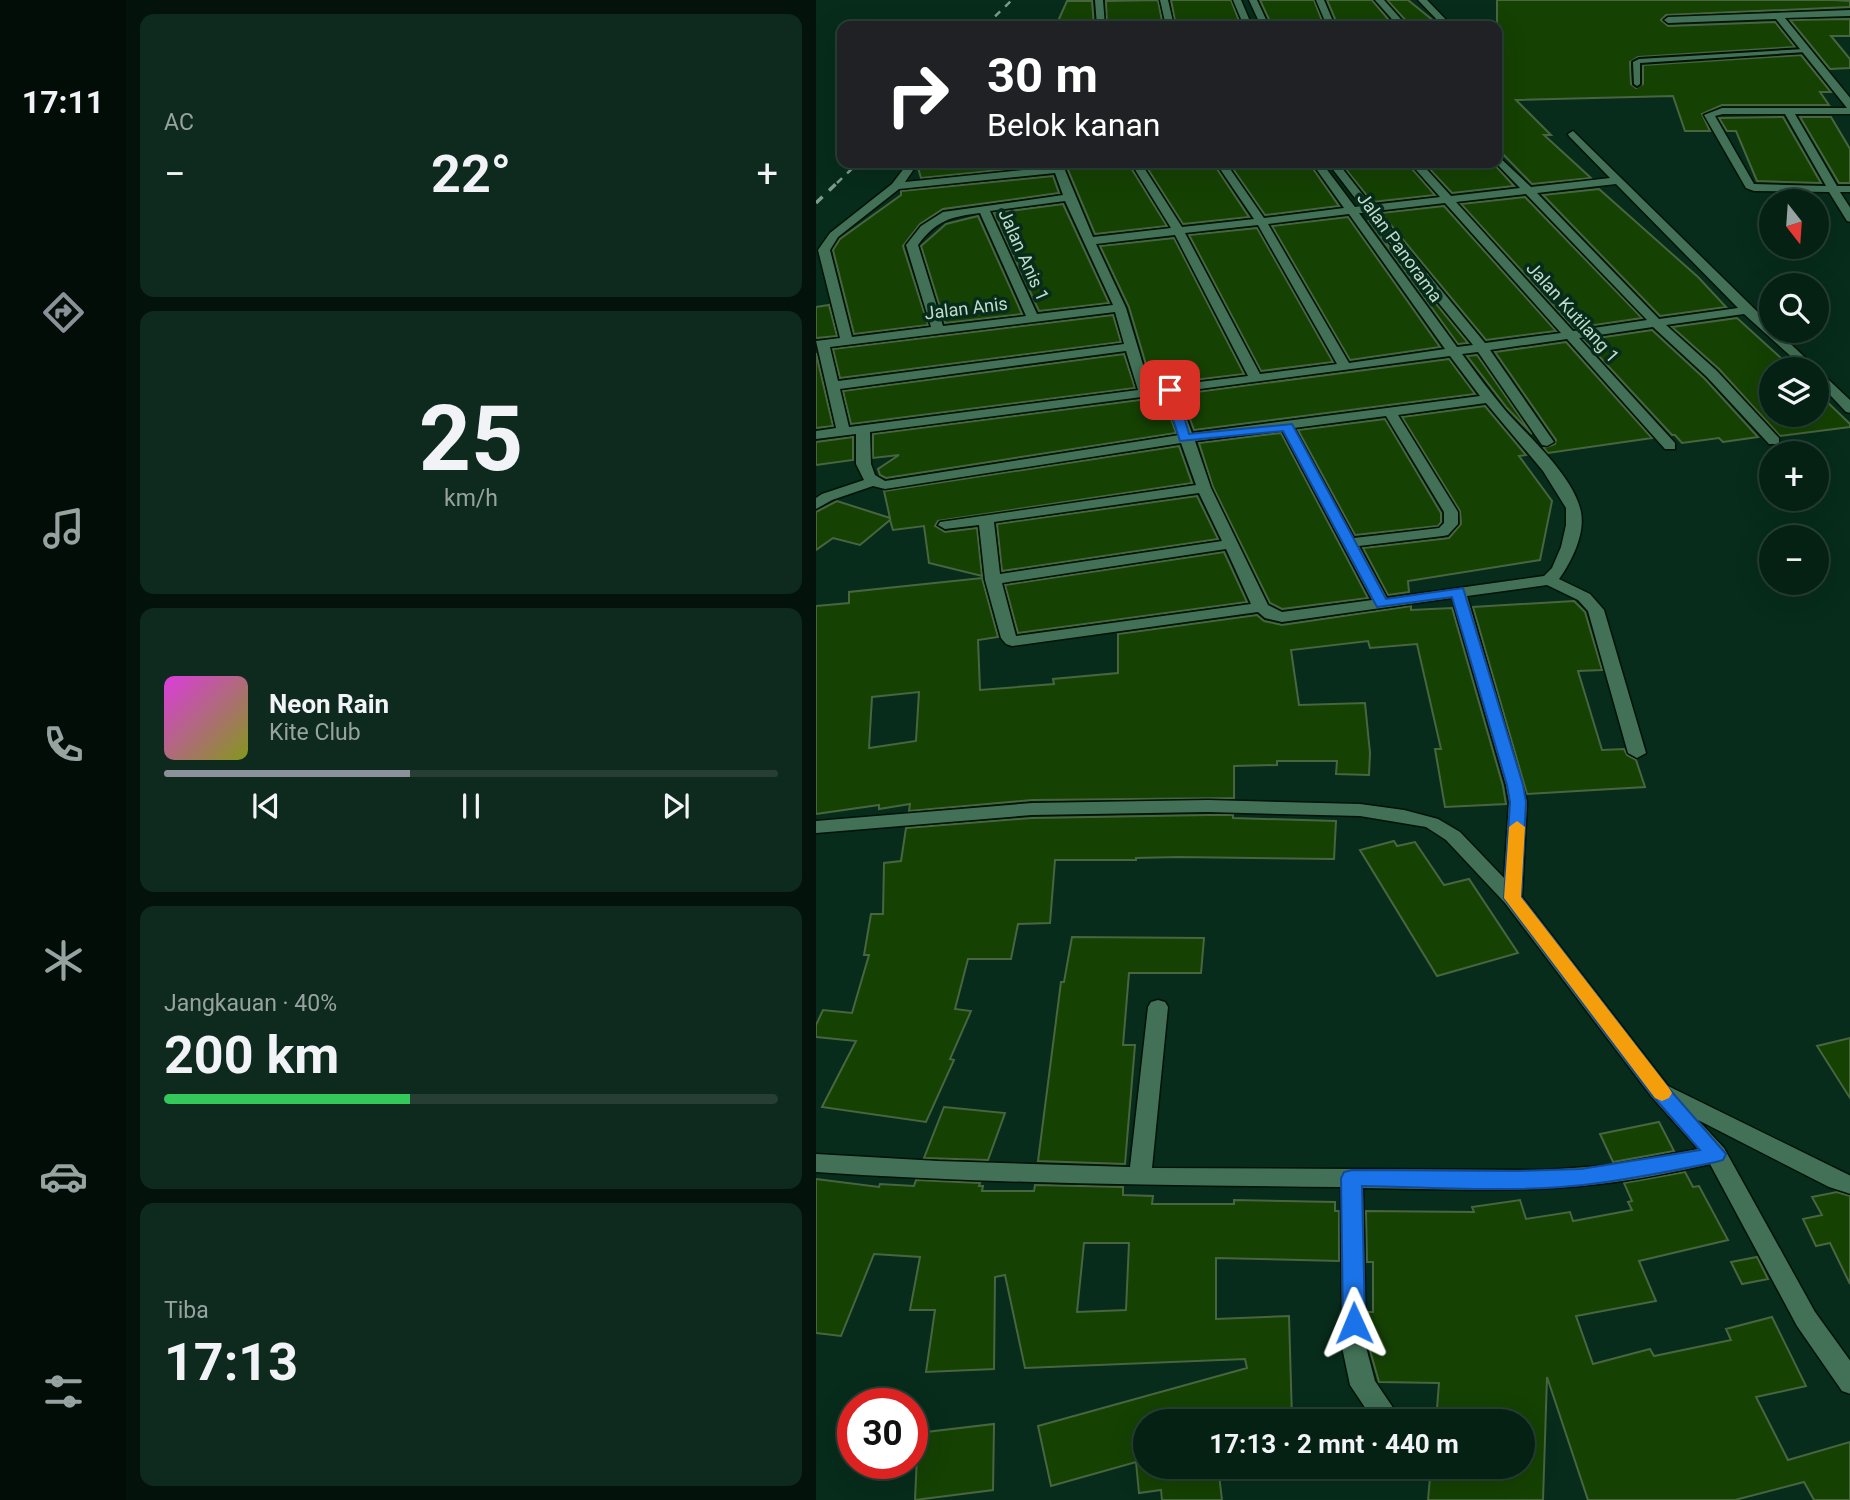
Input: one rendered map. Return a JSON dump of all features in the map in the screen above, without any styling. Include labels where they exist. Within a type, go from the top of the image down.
[{"type":"street","points":[[1099,0],[1101,21]]},
{"type":"street","points":[[1164,0],[1169,21]]},
{"type":"street","points":[[1237,0],[1243,21]]},
{"type":"street","points":[[1254,0],[1263,21]]},
{"type":"street","points":[[1320,0],[1329,21]]},
{"type":"street","points":[[1379,0],[1398,21]]},
{"type":"street","points":[[1422,0],[1443,21]]},
{"type":"street","points":[[1758,6],[1773,15],[1850,108]]},
{"type":"street","points":[[1668,20],[1850,13]]},
{"type":"street","points":[[1850,108],[1722,111],[1709,115],[1750,186],[1765,190],[1850,189]]},
{"type":"street","points":[[1787,111],[1850,219]]},
{"type":"street","points":[[1573,134],[1747,310],[1799,357]]},
{"type":"street","points":[[1502,163],[1657,324],[1712,374],[1774,441]]},
{"type":"street","points":[[847,340],[824,250],[834,235],[896,186],[909,168]]},
{"type":"street","points":[[896,186],[1042,168]]},
{"type":"street","points":[[1059,168],[1069,197],[1120,308],[1145,392]]},
{"type":"street","points":[[1139,168],[1179,232],[1256,379]]},
{"type":"street","points":[[1224,168],[1262,223],[1345,367]]},
{"type":"street","name":"Jalan Panorama","points":[[1321,168],[1489,399],[1562,488],[1574,510],[1570,538],[1560,570],[1549,580]]},
{"type":"street","points":[[1337,168],[1367,210],[1482,347],[1528,410],[1547,442]]},
{"type":"street","name":"Jalan Kutilang 1","points":[[1419,168],[1670,446]]},
{"type":"street","points":[[1090,241],[1619,180]]},
{"type":"street","points":[[938,330],[912,245],[925,228],[947,214],[1069,197]]},
{"type":"street","name":"Jalan Anis 1","points":[[983,208],[1033,318]]},
{"type":"street","name":"Jalan Anis","points":[[819,344],[1120,308]]},
{"type":"street","points":[[816,435],[1256,379],[1747,310]]},
{"type":"street","points":[[819,344],[843,431]]},
{"type":"street","points":[[831,386],[1130,347]]},
{"type":"street","points":[[1829,386],[1850,409]]},
{"type":"street","points":[[1170,390],[1184,438],[1204,488],[1261,607],[1271,615],[1282,617],[1549,580],[1584,597],[1596,610],[1637,753]]},
{"type":"street","points":[[816,505],[827,497],[871,482],[885,485],[1184,438],[1489,399]]},
{"type":"street","points":[[1349,543],[1443,532],[1451,524],[1451,512],[1390,412]]},
{"type":"street","points":[[1287,426],[1382,604]]},
{"type":"street","points":[[863,429],[865,475],[871,482]]},
{"type":"street","points":[[945,525],[1204,488]]},
{"type":"street","points":[[986,520],[993,580],[1012,641],[1261,607]]},
{"type":"street","points":[[993,580],[1230,544]]},
{"type":"street","points":[[1458,592],[1515,785],[1518,802],[1512,898]]},
{"type":"street","points":[[816,827],[1032,809],[1220,806],[1360,810],[1432,823],[1453,836],[1512,898],[1658,1090],[1716,1154],[1806,1319],[1850,1383]]},
{"type":"street","points":[[1140,1177],[1158,1007]]},
{"type":"street","points":[[1658,1090],[1837,1181],[1850,1185]]},
{"type":"street","points":[[816,1163],[930,1172],[1140,1177],[1516,1180],[1581,1177],[1654,1167],[1716,1154]]},
{"type":"street","points":[[1352,1178],[1354,1347],[1363,1385],[1380,1409]]},
{"type":"lane","points":[[1637,85],[1636,62],[1639,61],[1804,51]]},
{"type":"building","points":[[1158,0],[1162,21],[1107,21],[1106,1]]},
{"type":"building","points":[[1171,0],[1231,0],[1239,21],[1175,21]]},
{"type":"building","points":[[1260,0],[1314,0],[1322,21],[1270,21]]},
{"type":"building","points":[[1327,0],[1372,0],[1390,21],[1336,21]]},
{"type":"building","points":[[1387,0],[1408,0],[1434,21],[1406,21]]},
{"type":"building","points":[[1497,0],[1850,1],[1850,7],[1666,15],[1661,20],[1668,26],[1775,22],[1795,47],[1638,57],[1630,62],[1631,84],[1636,88],[1643,84],[1643,65],[1801,55],[1831,92],[1820,92],[1829,105],[1722,105],[1702,114],[1710,131],[1685,131],[1673,96],[1516,100],[1551,135],[1544,135],[1591,178],[1532,184],[1502,153],[1502,21],[1497,21]]},
{"type":"building","points":[[1067,1],[1092,1],[1094,21],[1058,21]]},
{"type":"building","points":[[1850,19],[1850,36],[1831,36],[1850,59],[1850,68],[1830,69],[1790,20]]},
{"type":"building","points":[[1783,117],[1821,183],[1757,181],[1736,131],[1727,131],[1719,118]]},
{"type":"building","points":[[1800,117],[1831,117],[1850,149],[1850,183],[1839,183]]},
{"type":"building","points":[[918,168],[1020,168],[921,178]]},
{"type":"building","points":[[1067,168],[1131,168],[1167,226],[1095,234]]},
{"type":"building","points":[[1147,168],[1216,168],[1249,217],[1183,224]]},
{"type":"building","points":[[1232,168],[1312,168],[1339,206],[1265,215]]},
{"type":"building","points":[[1345,168],[1411,168],[1435,195],[1372,202]]},
{"type":"building","points":[[1429,168],[1498,168],[1514,186],[1452,193]]},
{"type":"building","points":[[1053,176],[1059,193],[943,209],[920,224],[903,246],[928,325],[854,334],[833,250],[840,239],[901,195],[901,191]]},
{"type":"building","points":[[1599,189],[1698,277],[1726,307],[1660,316],[1543,195]]},
{"type":"building","points":[[1525,197],[1642,318],[1574,328],[1461,204]]},
{"type":"building","points":[[1063,204],[1109,303],[1039,311],[994,213]]},
{"type":"building","points":[[1444,206],[1556,331],[1486,340],[1381,213]]},
{"type":"building","points":[[978,216],[1022,314],[945,323],[921,246],[946,224]]},
{"type":"building","points":[[1348,217],[1440,347],[1350,360],[1272,226]]},
{"type":"building","points":[[1368,220],[1468,343],[1458,344]]},
{"type":"building","points":[[1257,228],[1333,362],[1261,371],[1189,235]]},
{"type":"building","points":[[1174,238],[1244,374],[1152,385],[1129,307],[1100,246]]},
{"type":"building","points":[[829,305],[837,336],[816,338],[816,307]]},
{"type":"building","points":[[1113,315],[1121,342],[840,378],[833,349]]},
{"type":"building","points":[[1737,318],[1759,338],[1759,343],[1764,343],[1780,357],[1759,357],[1759,413],[1719,369],[1672,327]]},
{"type":"building","points":[[1652,330],[1705,379],[1758,437],[1723,442],[1719,438],[1682,443],[1584,340]]},
{"type":"building","points":[[1566,342],[1652,438],[1548,453],[1544,448],[1555,444],[1556,440],[1495,352]]},
{"type":"building","points":[[816,353],[833,426],[816,428]]},
{"type":"building","points":[[1124,354],[1135,388],[851,424],[843,391]]},
{"type":"building","points":[[1477,355],[1532,434],[1507,408],[1467,356]]},
{"type":"building","points":[[1449,359],[1475,394],[1194,430],[1181,394]]},
{"type":"building","points":[[1163,397],[1176,433],[886,478],[880,475],[878,469],[899,455],[873,458],[873,434]]},
{"type":"building","points":[[1829,404],[1850,424],[1850,427],[1780,436],[1772,427],[1829,427]]},
{"type":"building","points":[[1485,406],[1526,455],[1519,456],[1552,501],[1540,560],[1408,581],[1409,592],[1388,595],[1363,548],[1449,538],[1461,524],[1460,511],[1402,417]]},
{"type":"building","points":[[1385,419],[1441,513],[1441,522],[1438,526],[1355,535],[1298,430]]},
{"type":"building","points":[[1281,433],[1368,598],[1282,609],[1270,603],[1213,487],[1199,443]]},
{"type":"building","points":[[853,437],[853,460],[816,465],[816,442]]},
{"type":"building","points":[[1179,446],[1192,483],[938,521],[935,526],[945,532],[977,528],[982,576],[929,563],[924,526],[893,530],[890,520],[860,545],[833,538],[816,550],[816,512],[837,501],[890,518],[884,491]]},
{"type":"building","points":[[1197,496],[1218,539],[1002,571],[997,524]]},
{"type":"building","points":[[1224,552],[1247,602],[1018,633],[1005,585]]},
{"type":"building","points":[[982,578],[998,637],[978,640],[980,690],[1054,684],[1053,679],[1118,673],[1118,634],[1257,615],[1264,621],[1282,625],[1411,606],[1411,610],[1452,608],[1506,804],[1445,807],[1435,749],[1441,749],[1417,644],[1370,648],[1368,641],[1291,650],[1299,705],[1365,703],[1370,753],[1369,775],[1336,774],[1337,761],[1277,761],[1277,765],[1234,766],[1234,798],[1032,800],[909,811],[910,804],[879,809],[879,805],[816,814],[816,606],[849,603],[849,592]],"holes":[[[919,692],[916,741],[869,748],[872,697]]]},
{"type":"building","points":[[1574,601],[1585,612],[1602,670],[1578,671],[1602,750],[1624,749],[1627,755],[1636,760],[1645,787],[1527,794],[1473,607]]},
{"type":"building","points":[[1233,815],[1233,818],[1336,821],[1334,859],[1178,857],[1055,860],[1050,923],[1018,924],[1011,959],[968,959],[955,1009],[971,1011],[950,1059],[954,1060],[926,1122],[822,1107],[856,1041],[816,1037],[816,1025],[823,1010],[852,1013],[869,955],[864,955],[871,914],[883,914],[884,863],[901,861],[906,828],[1032,818]]},
{"type":"building","points":[[1394,841],[1397,846],[1415,842],[1444,885],[1469,879],[1518,953],[1437,976],[1360,850]]},
{"type":"building","points":[[1072,937],[1204,938],[1201,973],[1129,973],[1123,1045],[1135,1045],[1125,1164],[1038,1161],[1061,982],[1064,982]]},
{"type":"building","points":[[1850,1038],[1850,1098],[1817,1046]]},
{"type":"building","points":[[944,1107],[1005,1113],[988,1160],[924,1158]]},
{"type":"building","points":[[1659,1122],[1674,1151],[1613,1162],[1600,1134]]},
{"type":"building","points":[[1685,1172],[1693,1187],[1699,1186],[1728,1240],[1639,1261],[1656,1301],[1576,1316],[1593,1364],[1650,1349],[1654,1356],[1731,1340],[1726,1329],[1772,1317],[1806,1386],[1756,1397],[1788,1460],[1850,1442],[1850,1500],[1814,1500],[1804,1482],[1735,1500],[1588,1500],[1547,1377],[1543,1500],[1428,1500],[1430,1479],[1535,1479],[1535,1409],[1437,1409],[1439,1383],[1379,1382],[1369,1347],[1368,1312],[1373,1312],[1373,1262],[1367,1262],[1366,1211],[1474,1212],[1472,1207],[1520,1200],[1526,1219],[1570,1212],[1573,1221],[1632,1210],[1628,1202],[1632,1201],[1624,1183]]},
{"type":"building","points":[[816,1179],[879,1187],[880,1184],[914,1186],[916,1180],[980,1183],[979,1186],[983,1186],[982,1191],[1034,1191],[1035,1185],[1123,1187],[1123,1195],[1153,1196],[1152,1204],[1234,1204],[1234,1200],[1335,1202],[1335,1211],[1339,1211],[1339,1261],[1216,1258],[1216,1319],[1289,1316],[1292,1409],[1133,1409],[1133,1463],[1051,1486],[1038,1426],[1247,1368],[1245,1359],[1025,1368],[1005,1275],[995,1277],[994,1369],[926,1372],[935,1310],[910,1310],[920,1257],[874,1254],[841,1336],[816,1333]],"holes":[[[1084,1243],[1129,1243],[1126,1310],[1077,1312]]]},
{"type":"building","points":[[1837,1192],[1850,1196],[1850,1284],[1830,1243],[1816,1246],[1803,1219],[1822,1215],[1812,1197]]},
{"type":"building","points":[[1757,1257],[1768,1279],[1742,1284],[1731,1262]]},
{"type":"building","points":[[994,1424],[993,1490],[915,1500],[916,1479],[928,1479],[928,1432]]},
{"type":"building","points":[[1138,1479],[1220,1479],[1222,1500],[1162,1500],[1161,1490],[1139,1493]]},
{"type":"railway","points":[[990,21],[1012,0]]},
{"type":"railway","points":[[837,183],[853,168]]},
{"type":"railway","points":[[816,203],[838,182]]},
{"type":"slow traffic","points":[[1517,827],[1512,898],[1662,1093]]},
{"type":"route","points":[[1170,390],[1184,438],[1287,426],[1382,604],[1458,592],[1518,802],[1512,898],[1658,1090],[1716,1154],[1654,1167],[1581,1177],[1516,1180],[1352,1178],[1354,1323]]}]
